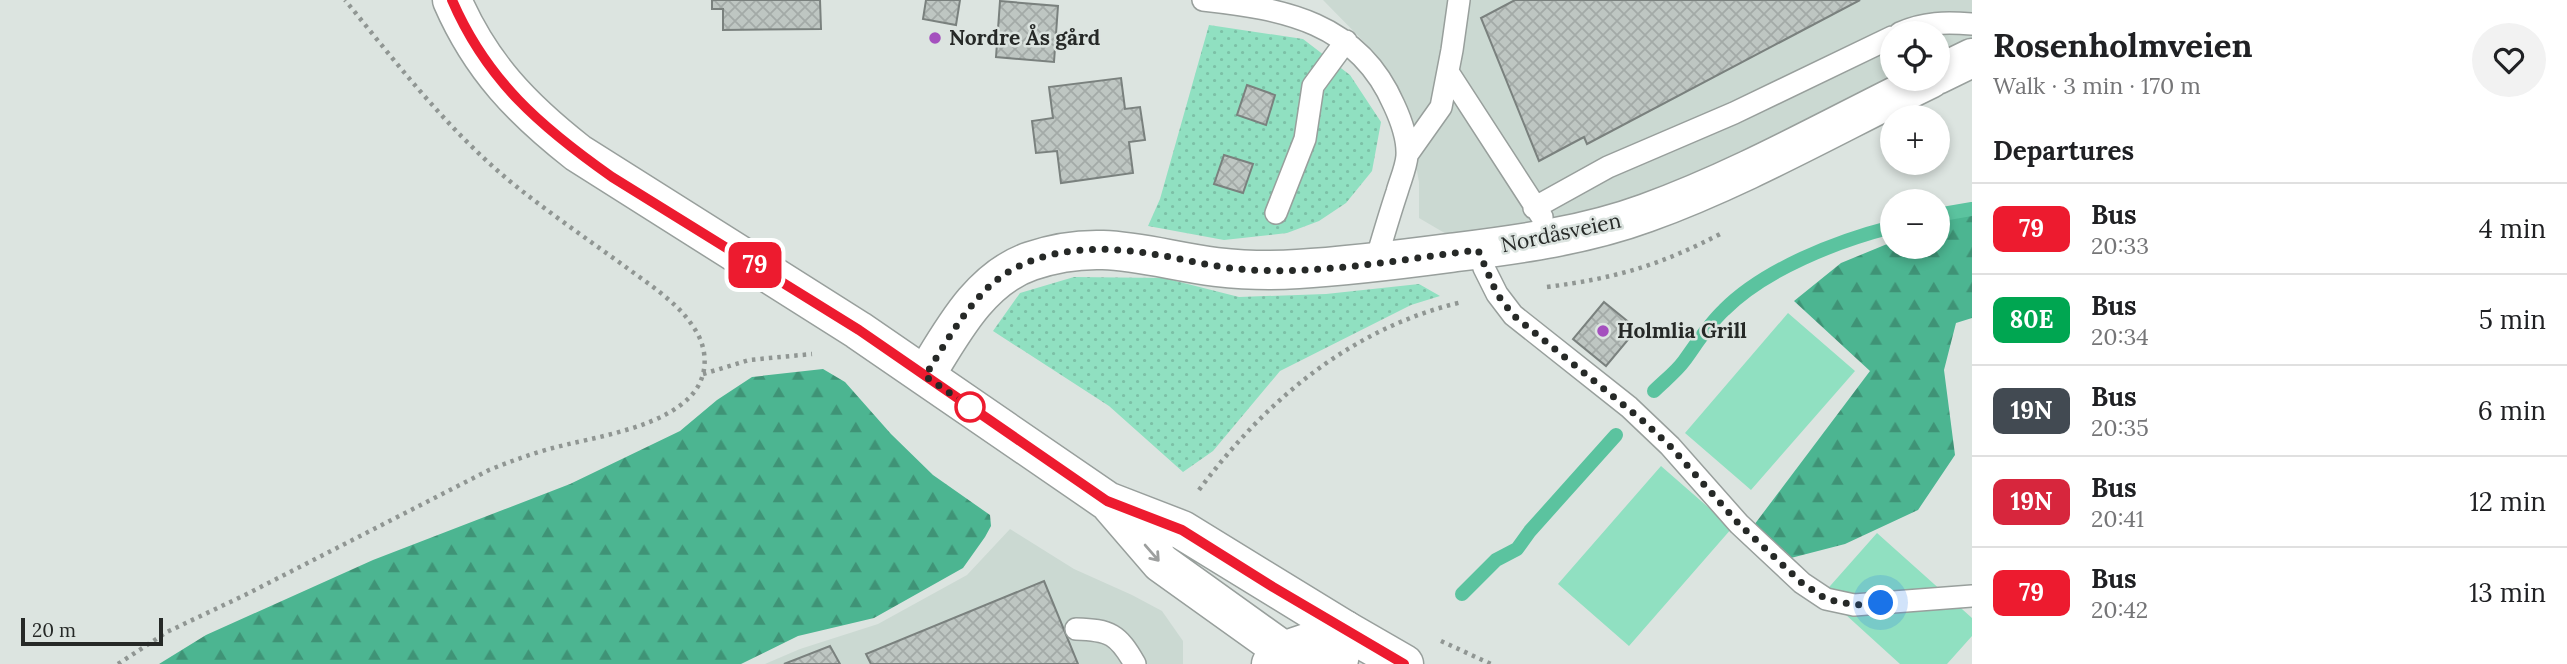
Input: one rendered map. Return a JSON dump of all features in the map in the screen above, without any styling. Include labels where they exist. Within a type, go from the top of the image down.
[{"type":"street","points":[[452,0],[464,27],[486,63],[518,102],[547,129],[612,177],[859,330],[1107,501],[1182,530],[1342,647],[1404,664]]},
{"type":"street","points":[[1950,69],[1972,58]]},
{"type":"street","name":"Nordåsveien","points":[[925,376],[979,297],[1008,271],[1045,257],[1101,248],[1147,253],[1214,267],[1280,271],[1375,264],[1559,237],[1644,214],[1690,196],[1905,91]]},
{"type":"street","points":[[1107,501],[1161,563],[1285,660],[1342,647]]},
{"type":"lane","points":[[1203,0],[1270,9],[1311,21],[1346,41],[1371,65],[1389,92],[1403,125],[1407,155]]},
{"type":"lane","points":[[1375,264],[1407,155],[1441,107],[1459,0]]},
{"type":"lane","points":[[1950,22],[1972,24]]},
{"type":"lane","points":[[1276,213],[1306,139],[1312,86],[1346,41]]},
{"type":"lane","name":"Nordåsveien","points":[[1534,208],[1608,167],[1734,113],[1880,43]]},
{"type":"lane","points":[[1448,72],[1534,208],[1559,237]]},
{"type":"lane","points":[[1478,250],[1497,294],[1513,315],[1637,415],[1670,446],[1739,524],[1802,583],[1826,599],[1854,605],[1972,596]]},
{"type":"lane","points":[[1076,629],[1112,634],[1125,646],[1135,664]]},
{"type":"path","points":[[118,664],[167,632],[256,590],[480,474],[518,458],[661,417],[690,396],[698,387],[703,374],[705,364],[700,338],[680,312],[648,284],[515,185],[449,124],[345,0]]},
{"type":"path","points":[[703,374],[749,360],[815,353],[859,330]]},
{"type":"shaded area","points":[[1323,0],[1972,0],[1972,38],[1950,49],[1950,21],[1880,21],[1880,84],[1664,192],[1570,222],[1448,235],[1419,218],[1419,182],[1406,111],[1373,51]]},
{"type":"shaded area","points":[[1010,529],[1074,569],[1162,611],[1183,641],[1183,664],[765,664],[800,649],[878,624],[967,575]]},
{"type":"green space","points":[[1209,25],[1303,39],[1350,75],[1381,122],[1372,171],[1346,203],[1319,221],[1287,233],[1224,240],[1148,226],[1160,199]]},
{"type":"green space","points":[[1972,208],[1972,318],[1956,323],[1944,370],[1955,455],[1918,510],[1845,544],[1787,559],[1745,537],[1870,371],[1794,301],[1841,263],[1880,247],[1880,259],[1950,259],[1950,217]]},
{"type":"green space","points":[[1074,277],[1164,278],[1239,297],[1326,294],[1419,284],[1440,296],[1411,305],[1280,371],[1213,451],[1183,472],[1109,406],[993,331],[1020,293]]},
{"type":"green space","points":[[1788,313],[1855,371],[1751,490],[1685,433]]},
{"type":"green space","points":[[823,369],[845,382],[891,434],[933,475],[990,515],[991,526],[963,568],[874,618],[798,636],[741,664],[159,664],[206,635],[373,560],[570,484],[680,431],[717,400],[752,377]]},
{"type":"green space","points":[[1661,466],[1732,528],[1629,646],[1558,584]]},
{"type":"green space","points":[[1877,533],[1972,618],[1972,636],[1947,664],[1900,664],[1823,594]]},
{"type":"building","points":[[712,0],[820,0],[821,29],[723,30],[723,9],[712,9]]},
{"type":"building","points":[[926,0],[960,0],[956,25],[923,19]]},
{"type":"building","points":[[1515,0],[1860,0],[1587,144],[1584,137],[1539,161],[1481,18]]},
{"type":"building","points":[[1000,1],[1058,6],[1054,62],[996,57]]},
{"type":"building","points":[[1121,78],[1125,109],[1140,107],[1145,140],[1129,142],[1133,173],[1061,183],[1057,151],[1036,153],[1032,121],[1053,118],[1049,87]]},
{"type":"building","points":[[1247,85],[1275,95],[1266,125],[1237,115]]},
{"type":"building","points":[[1224,155],[1253,164],[1243,193],[1214,184]]},
{"type":"building","points":[[1604,302],[1637,329],[1606,366],[1573,339]]},
{"type":"building","points":[[1044,581],[1078,664],[871,664],[866,654]]},
{"type":"building","points":[[830,646],[840,664],[784,664]]},
{"type":"waterway","points":[[1950,213],[1972,209]]},
{"type":"waterway","points":[[1654,391],[1681,365],[1718,316],[1741,295],[1803,258],[1880,231]]},
{"type":"waterway","points":[[1462,594],[1496,560],[1517,549],[1616,435]]},
{"type":"bus line","name":"79","points":[[452,0],[480,55],[518,102],[547,129],[612,177],[859,330],[1107,501],[1182,530],[1404,664]]},
{"type":"place","name":"Nordre Ås gård","points":[[935,38]]},
{"type":"place","name":"Holmlia Grill","points":[[1603,331]]},
{"type":"route","points":[[970,407],[925,376],[979,297],[1008,271],[1029,261],[1064,252],[1101,248],[1147,253],[1214,267],[1280,271],[1375,264],[1478,250],[1497,294],[1513,315],[1642,420],[1670,446],[1739,524],[1802,583],[1826,599],[1854,605],[1881,603]]}]
